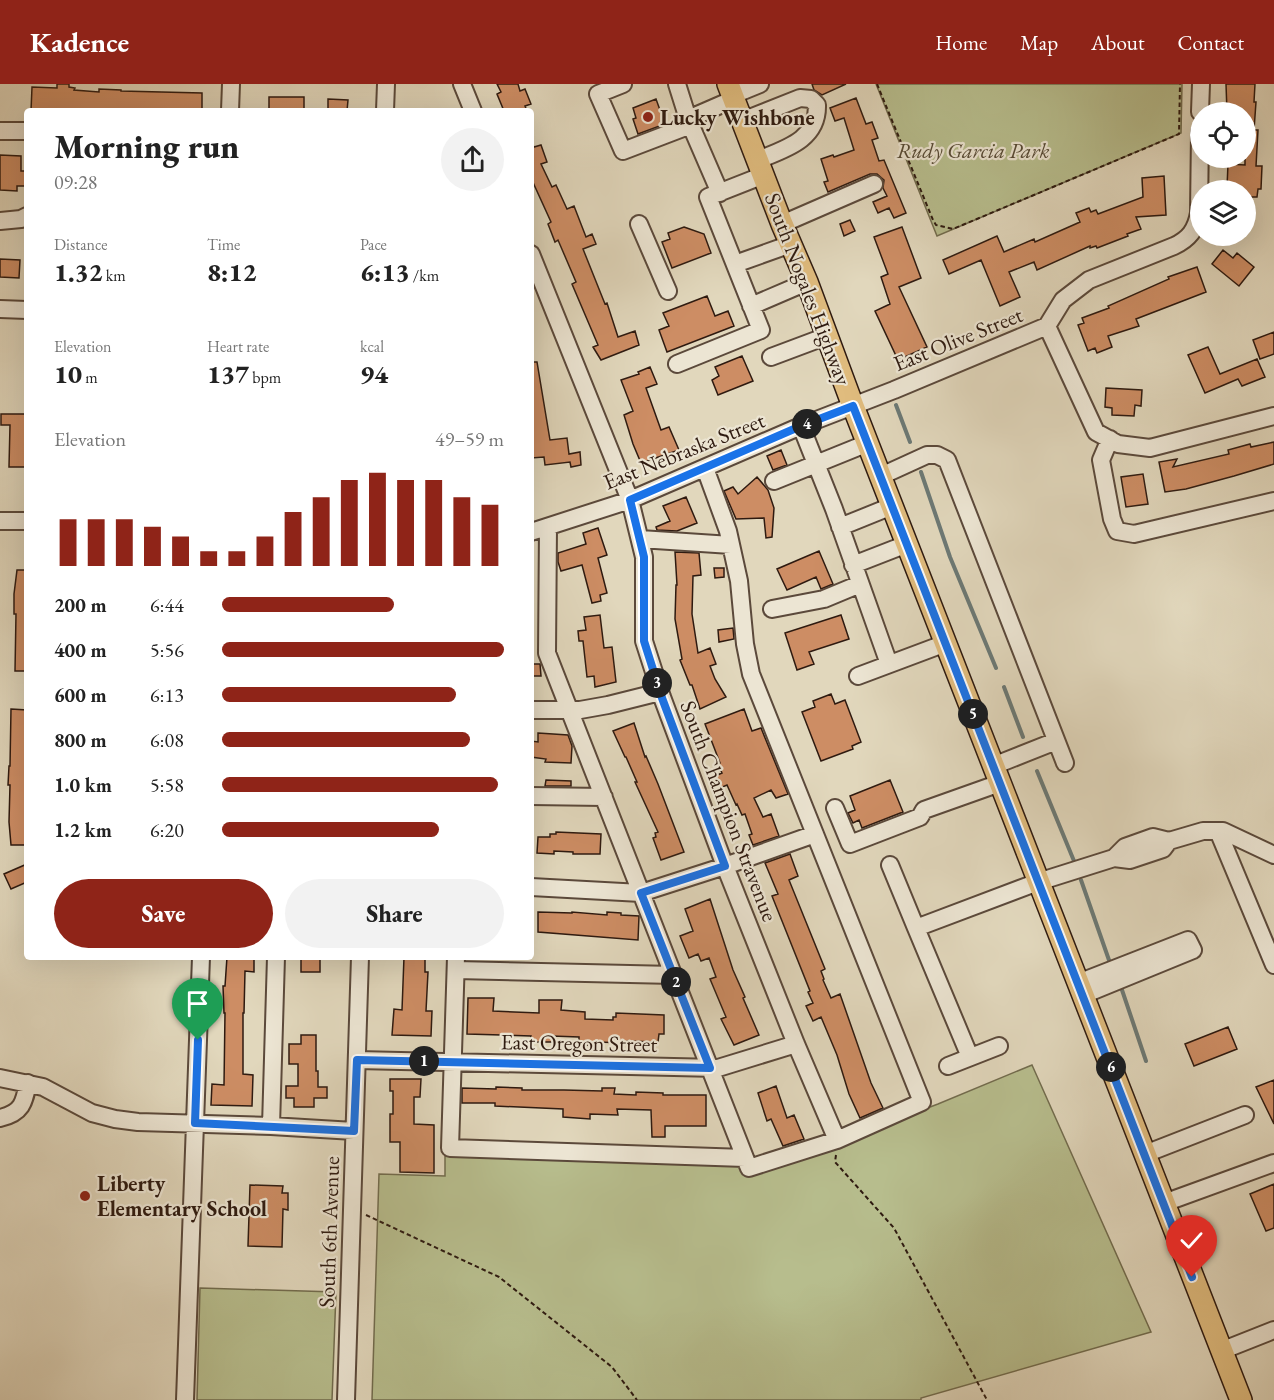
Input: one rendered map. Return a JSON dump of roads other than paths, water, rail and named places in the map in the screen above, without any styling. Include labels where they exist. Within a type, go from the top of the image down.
[{"type":"main road","name":"South Nogales Highway","points":[[732,93],[1241,1400]]},
{"type":"street","points":[[230,108],[231,84]]},
{"type":"street","points":[[385,108],[386,84]]},
{"type":"street","points":[[462,84],[472,108]]},
{"type":"street","points":[[623,84],[598,94],[622,151],[690,122],[732,93],[760,84]]},
{"type":"street","points":[[677,84],[690,122],[720,193]]},
{"type":"street","points":[[1200,102],[1201,84]]},
{"type":"street","points":[[677,364],[761,330],[708,197],[720,193],[806,137],[815,123],[818,113],[817,105],[811,99],[800,98],[742,121]]},
{"type":"street","points":[[0,131],[24,131]]},
{"type":"street","name":"East Olive Street","points":[[853,406],[1047,326],[1063,300],[1089,280],[1183,242],[1193,232],[1198,221],[1199,168]]},
{"type":"street","points":[[782,224],[874,184]]},
{"type":"street","points":[[0,221],[24,218]]},
{"type":"street","points":[[639,225],[668,291]]},
{"type":"street","points":[[735,264],[791,244]]},
{"type":"street","name":"South Champion Stravenue","points":[[534,261],[630,500],[644,557],[644,641],[660,692],[725,866],[837,1140]]},
{"type":"street","points":[[751,306],[807,282]]},
{"type":"street","points":[[0,309],[24,310]]},
{"type":"street","points":[[1047,326],[1103,435],[1101,460],[1112,519],[1117,531],[1134,534],[1274,501]]},
{"type":"street","points":[[771,357],[827,336]]},
{"type":"street","name":"East Nebraska Street","points":[[534,531],[630,500],[853,406]]},
{"type":"street","points":[[1103,435],[1118,444],[1150,448],[1274,416]]},
{"type":"street","points":[[801,426],[854,565],[888,664]]},
{"type":"street","points":[[774,481],[868,442]]},
{"type":"street","points":[[880,476],[927,455],[937,455],[947,460],[1065,763]]},
{"type":"street","points":[[548,527],[547,653],[749,1168],[837,1140],[922,1102],[751,674],[745,644],[739,581],[728,531],[705,468]]},
{"type":"street","points":[[840,527],[892,506]]},
{"type":"street","points":[[0,521],[24,521]]},
{"type":"street","points":[[640,539],[731,545]]},
{"type":"street","points":[[854,565],[907,544]]},
{"type":"street","points":[[772,609],[824,599],[860,584]]},
{"type":"street","points":[[858,676],[946,643]]},
{"type":"street","points":[[534,710],[570,711],[608,705],[660,692]]},
{"type":"street","points":[[835,808],[850,844],[920,817],[924,810],[997,775],[1056,741]]},
{"type":"street","points":[[534,796],[604,797]]},
{"type":"street","points":[[916,928],[1038,882],[1114,858],[1125,847],[1153,837],[1169,841],[1203,831],[1223,831],[1274,855]]},
{"type":"street","points":[[1218,831],[1274,965]]},
{"type":"street","points":[[534,887],[641,893],[815,834]]},
{"type":"street","points":[[890,865],[970,1057]]},
{"type":"street","points":[[1188,940],[1192,951],[1080,989],[1188,940]]},
{"type":"street","points":[[185,1400],[201,960]]},
{"type":"street","points":[[271,1126],[276,960]]},
{"type":"street","name":"South 6th Avenue","points":[[346,1400],[360,960]]},
{"type":"street","points":[[674,975],[456,964],[450,1148],[745,1158]]},
{"type":"street","name":"East Oregon Street","points":[[357,1060],[718,1068],[796,1044]]},
{"type":"street","points":[[948,1066],[999,1046]]},
{"type":"street","points":[[0,1078],[43,1087],[92,1113],[115,1119],[138,1122],[354,1131]]},
{"type":"street","points":[[0,1118],[12,1115],[22,1106],[28,1083]]},
{"type":"street","points":[[1145,1154],[1245,1115]]},
{"type":"street","points":[[1164,1203],[1274,1163]]},
{"type":"street","points":[[1221,1351],[1274,1330]]},
{"type":"waterway","points":[[896,405],[910,442]]},
{"type":"waterway","points":[[921,472],[950,557],[996,668]]},
{"type":"waterway","points":[[1004,687],[1023,737]]},
{"type":"waterway","points":[[1037,771],[1074,861]]},
{"type":"waterway","points":[[1081,880],[1110,963]]},
{"type":"waterway","points":[[1121,987],[1146,1061]]},
{"type":"place","name":"Lucky Wishbone","points":[[648,117]]},
{"type":"place","name":"Liberty Elementary School","points":[[85,1196]]},
{"type":"park label","name":"Rudy Garcia Park","points":[[973,150]]}]
